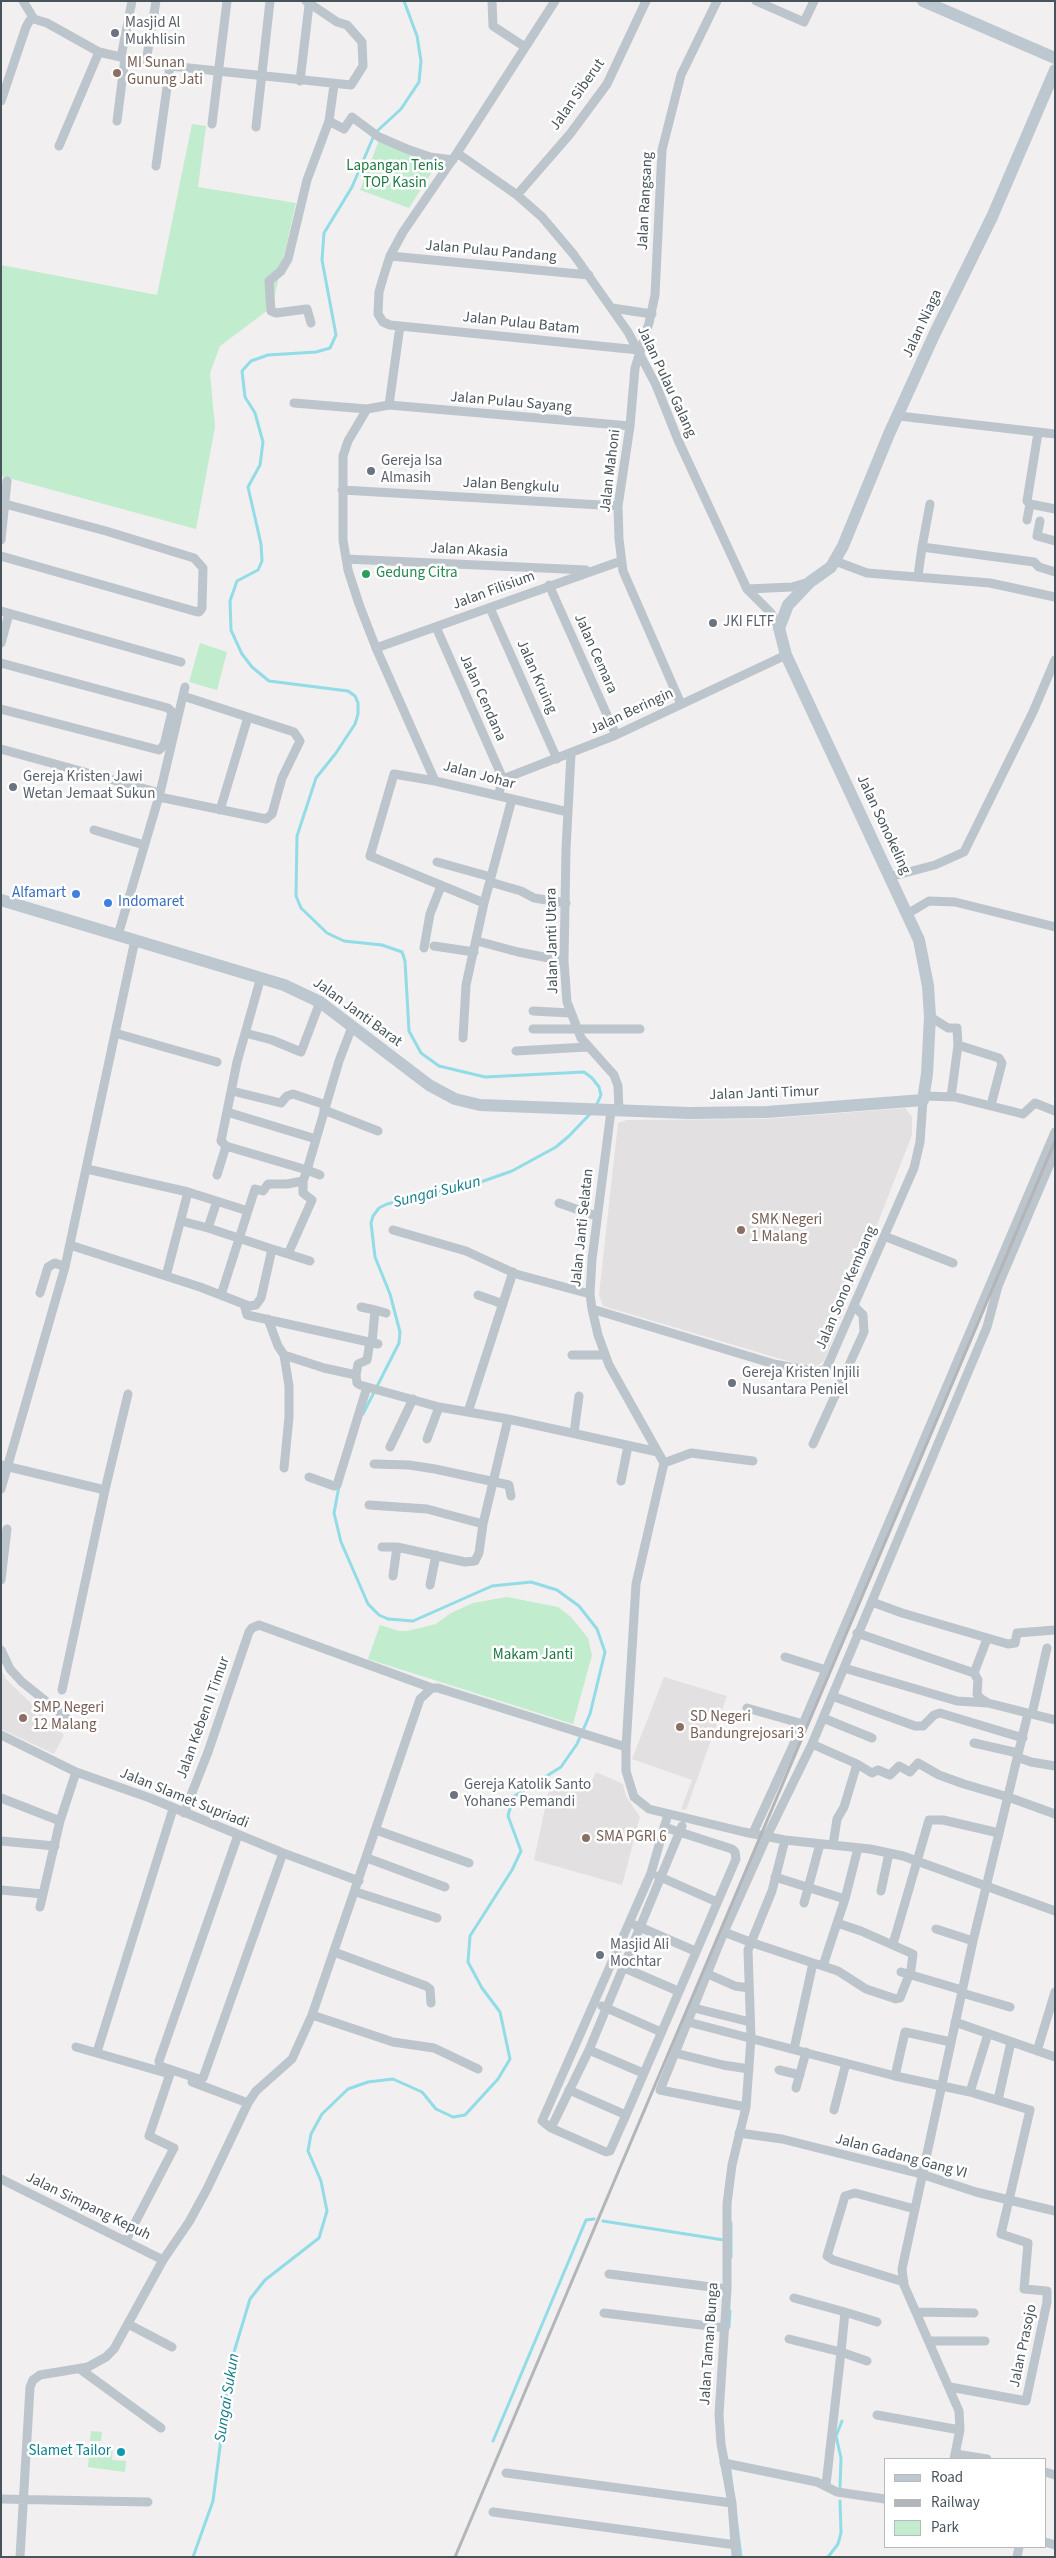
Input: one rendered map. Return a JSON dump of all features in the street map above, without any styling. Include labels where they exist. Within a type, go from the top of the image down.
[{"type":"street","points":[[22,1],[34,19],[47,23],[99,52],[170,66],[334,85],[351,85],[363,66],[362,42],[347,25],[337,22],[307,3],[300,81]]},
{"type":"street","points":[[116,121],[123,57],[132,1]]},
{"type":"street","points":[[146,62],[156,1]]},
{"type":"street","points":[[212,124],[227,1]]},
{"type":"street","points":[[256,127],[270,1]]},
{"type":"street","points":[[492,1],[493,26],[525,47]]},
{"type":"street","points":[[389,405],[400,326],[386,324],[380,318],[378,310],[379,292],[390,256],[403,232],[455,156],[555,1]]},
{"type":"street","name":"Jalan Siberut","points":[[517,194],[570,134],[603,89],[646,1]]},
{"type":"street","name":"Jalan Rangsang","points":[[639,350],[652,314],[662,150],[681,75],[717,1]]},
{"type":"street","points":[[756,1],[804,22],[814,1]]},
{"type":"street","points":[[923,1],[1055,58]]},
{"type":"street","points":[[1,101],[5,77],[26,27],[30,20],[34,19]]},
{"type":"street","points":[[59,146],[99,52]]},
{"type":"street","points":[[156,166],[170,66]]},
{"type":"street","name":"Jalan Niaga","points":[[810,582],[835,562],[935,333],[992,217],[1055,70]]},
{"type":"street","points":[[311,323],[307,309],[276,313],[271,311],[269,281],[281,272],[288,259],[307,180],[329,121],[334,85]]},
{"type":"street","points":[[329,121],[344,129],[352,117],[367,130],[379,137],[430,157],[455,156]]},
{"type":"street","name":"Jalan Pulau Galang","points":[[455,156],[517,194],[559,236],[612,308],[639,350],[747,589],[771,613],[778,628]]},
{"type":"street","name":"Jalan Pulau Pandang","points":[[390,256],[589,275]]},
{"type":"street","points":[[612,308],[652,314]]},
{"type":"street","name":"Jalan Pulau Batam","points":[[400,326],[639,350]]},
{"type":"street","name":"Jalan Mahoni","points":[[639,350],[635,368],[630,426],[618,506],[621,560],[627,583],[681,704]]},
{"type":"street","name":"Jalan Pulau Sayang","points":[[294,403],[367,409],[389,405],[630,426]]},
{"type":"street","name":"Jalan Johar","points":[[367,409],[348,441],[343,456],[343,540],[346,559],[376,648],[435,781],[568,812]]},
{"type":"street","points":[[899,416],[1055,434]]},
{"type":"street","points":[[1027,520],[1030,504],[1027,501],[1038,432]]},
{"type":"street","points":[[1,540],[7,481]]},
{"type":"street","name":"Jalan Bengkulu","points":[[342,490],[618,506]]},
{"type":"street","points":[[1,556],[194,611],[198,612],[202,608],[203,568],[200,562],[194,558],[106,531],[5,504]]},
{"type":"street","points":[[918,576],[930,504]]},
{"type":"street","points":[[1030,504],[1055,509]]},
{"type":"street","points":[[1040,521],[1037,536],[1055,541]]},
{"type":"street","points":[[922,547],[1034,562],[1039,567],[1055,572]]},
{"type":"street","name":"Jalan Akasia","points":[[346,559],[592,571]]},
{"type":"street","name":"Jalan Filisium","points":[[376,648],[621,560]]},
{"type":"street","points":[[835,562],[867,572],[990,583],[1055,597]]},
{"type":"street","points":[[747,589],[792,587],[810,582]]},
{"type":"street","points":[[778,628],[788,604],[810,582]]},
{"type":"street","name":"Jalan Cemara","points":[[549,586],[616,735]]},
{"type":"street","name":"Jalan Kruing","points":[[490,608],[557,758]]},
{"type":"street","points":[[1,643],[5,612],[181,662]]},
{"type":"street","name":"Jalan Cendana","points":[[436,627],[503,779]]},
{"type":"street","name":"Jalan Sonokeling","points":[[778,628],[786,656],[919,940],[925,962],[929,1016],[924,1098]]},
{"type":"street","name":"Jalan Beringin","points":[[503,779],[616,735],[786,656]]},
{"type":"street","points":[[889,877],[936,865],[964,852],[1033,712],[1055,660]]},
{"type":"street","points":[[1,663],[168,708],[172,712],[164,745],[159,750],[1,709]]},
{"type":"street","points":[[1,749],[160,795],[263,819],[269,817],[282,778],[300,741],[294,732],[248,717],[184,691],[160,795],[118,935]]},
{"type":"street","points":[[220,810],[248,717]]},
{"type":"street","name":"Jalan Janti Utara","points":[[571,754],[564,961],[570,1013],[587,1048],[614,1075],[618,1086],[612,1111]]},
{"type":"street","points":[[435,781],[394,774],[370,856],[484,903]]},
{"type":"street","points":[[498,796],[503,779]]},
{"type":"street","points":[[462,1038],[466,985],[484,903],[512,799]]},
{"type":"street","points":[[94,830],[144,845]]},
{"type":"street","points":[[437,862],[490,879],[534,898],[566,903]]},
{"type":"street","points":[[424,948],[429,919],[441,886]]},
{"type":"street","name":"Jalan Janti Barat","points":[[1,900],[293,988],[320,1002],[429,1085],[455,1099],[500,1107],[612,1111]]},
{"type":"street","points":[[907,914],[929,901],[955,902],[1055,926]]},
{"type":"street","points":[[1,1489],[4,1466],[65,1267],[135,940]]},
{"type":"street","points":[[477,941],[504,949],[564,961]]},
{"type":"street","points":[[434,946],[474,952]]},
{"type":"street","points":[[261,977],[245,1034],[220,1141],[226,1146],[320,1175]]},
{"type":"street","points":[[245,1034],[272,1040],[301,1052],[320,1002]]},
{"type":"street","points":[[533,1011],[570,1013]]},
{"type":"street","points":[[929,1016],[948,1028],[957,1028],[958,1045],[951,1097]]},
{"type":"street","points":[[288,1254],[312,1200],[303,1194],[303,1181],[352,1027]]},
{"type":"street","points":[[533,1029],[640,1029]]},
{"type":"street","points":[[115,1033],[217,1062]]},
{"type":"street","points":[[958,1045],[995,1055],[1002,1063],[991,1105]]},
{"type":"street","points":[[516,1051],[587,1048]]},
{"type":"street","points":[[232,1090],[281,1103],[287,1096],[293,1094],[378,1131]]},
{"type":"street","points":[[924,1098],[951,1097],[1023,1114],[1035,1103],[1055,1111]]},
{"type":"street","name":"Jalan Janti Timur","points":[[612,1111],[767,1112],[924,1098]]},
{"type":"street","name":"Jalan Sono Kembang","points":[[592,1309],[774,1364],[816,1372],[826,1369],[830,1364],[918,1153],[924,1098]]},
{"type":"street","name":"Jalan Janti Selatan","points":[[612,1111],[596,1216],[590,1294],[592,1309],[605,1355],[618,1382],[664,1463]]},
{"type":"street","points":[[227,1112],[316,1139]]},
{"type":"street","points":[[753,1834],[803,1724],[1055,1132]]},
{"type":"street","points":[[217,1174],[226,1146]]},
{"type":"street","points":[[746,2107],[660,2090],[724,1932],[767,1836],[812,1744],[857,1633],[872,1602],[987,1327],[998,1286],[1055,1152]]},
{"type":"street","points":[[87,1168],[188,1192],[248,1211]]},
{"type":"street","points":[[221,1296],[255,1188],[262,1191],[268,1184],[287,1184],[303,1181]]},
{"type":"street","points":[[166,1276],[188,1192]]},
{"type":"street","points":[[208,1228],[217,1201]]},
{"type":"street","points":[[559,1203],[596,1216]]},
{"type":"street","points":[[181,1220],[310,1261]]},
{"type":"street","points":[[393,1230],[466,1251],[513,1272],[590,1294]]},
{"type":"street","points":[[884,1236],[953,1263]]},
{"type":"street","points":[[70,1245],[244,1304],[256,1305],[261,1298],[272,1249]]},
{"type":"street","points":[[40,1293],[48,1267],[55,1263],[65,1267]]},
{"type":"street","points":[[468,1412],[513,1272]]},
{"type":"street","points":[[478,1295],[503,1304]]},
{"type":"street","points":[[244,1304],[247,1315],[373,1343]]},
{"type":"street","points":[[813,1444],[864,1332],[863,1316],[854,1306]]},
{"type":"street","points":[[361,1307],[386,1313]]},
{"type":"street","points":[[375,1310],[373,1343],[367,1360],[358,1364],[357,1383],[368,1388],[390,1392],[439,1407],[508,1419],[658,1452]]},
{"type":"street","points":[[268,1319],[278,1346],[284,1355],[289,1386],[289,1417],[284,1468]]},
{"type":"street","points":[[284,1355],[305,1363],[356,1375]]},
{"type":"street","points":[[572,1355],[605,1355]]},
{"type":"street","points":[[309,1477],[334,1486],[337,1485],[368,1388]]},
{"type":"street","points":[[62,1690],[105,1490],[128,1394]]},
{"type":"street","points":[[574,1433],[579,1396]]},
{"type":"street","points":[[390,1447],[413,1399]]},
{"type":"street","points":[[427,1439],[439,1407]]},
{"type":"street","points":[[382,1546],[397,1547],[465,1562],[475,1561],[480,1553],[483,1524],[508,1419]]},
{"type":"street","points":[[621,1482],[628,1446]]},
{"type":"street","points":[[753,1461],[691,1453],[664,1463],[636,1584],[626,1747],[626,1771],[634,1797],[649,1808],[668,1814],[753,1834],[785,1840],[890,1853],[1055,1911]]},
{"type":"street","points":[[374,1464],[418,1466],[493,1481],[510,1486],[511,1496]]},
{"type":"street","points":[[4,1466],[105,1490]]},
{"type":"street","points":[[369,1505],[427,1509],[483,1524]]},
{"type":"street","points":[[1,1580],[5,1560],[7,1529]]},
{"type":"street","points":[[393,1576],[397,1547]]},
{"type":"street","points":[[430,1584],[436,1555]]},
{"type":"street","points":[[872,1602],[1008,1644],[1015,1642],[1017,1633],[1055,1630]]},
{"type":"street","name":"Jalan Keben II Timur","points":[[184,1813],[252,1628],[259,1625],[269,1627],[358,1663],[432,1688]]},
{"type":"street","points":[[857,1633],[974,1673],[978,1680],[978,1696],[988,1703]]},
{"type":"street","points":[[974,1673],[987,1639]]},
{"type":"street","points":[[971,2458],[955,2457],[960,2430],[959,2411],[916,2312],[904,2282],[902,2269],[921,2174],[973,1941],[1018,1755],[1047,1648]]},
{"type":"street","points":[[1,1650],[10,1669],[22,1682],[78,1727]]},
{"type":"street","points":[[785,1657],[826,1670]]},
{"type":"street","points":[[844,1668],[958,1701],[988,1703],[1055,1720]]},
{"type":"street","points":[[20,2557],[30,2387],[33,2380],[40,2375],[88,2367],[106,2357],[119,2341],[163,2260],[207,2189],[256,2091],[292,2060],[312,2015],[360,1881],[420,1699],[432,1688],[438,1688],[594,1739],[626,1747]]},
{"type":"street","points":[[832,1696],[915,1726],[923,1726],[934,1715],[940,1714],[1023,1738]]},
{"type":"street","points":[[747,1708],[803,1724]]},
{"type":"street","points":[[823,1718],[872,1738]]},
{"type":"street","name":"Jalan Slamet Supriadi","points":[[1,1735],[76,1772],[173,1808],[283,1854],[360,1881]]},
{"type":"street","points":[[974,1743],[1018,1755],[1032,1762],[1055,1766]]},
{"type":"street","points":[[812,1744],[857,1764],[872,1773],[877,1770],[890,1775],[899,1766],[910,1772],[918,1763],[939,1775],[1008,1796],[1055,1814]]},
{"type":"street","points":[[833,1845],[837,1819],[844,1807],[857,1764]]},
{"type":"street","points":[[40,1907],[60,1820],[76,1772]]},
{"type":"street","points":[[1,1798],[60,1820]]},
{"type":"street","points":[[97,2052],[173,1808]]},
{"type":"street","points":[[664,1827],[680,1831],[735,1852],[736,1859],[626,2116],[607,2152],[551,2128],[542,2121],[651,1873],[664,1827],[668,1814]]},
{"type":"street","points":[[551,2128],[588,2050],[622,1967],[662,1878],[685,1818]]},
{"type":"street","points":[[893,1944],[918,1862],[927,1822],[932,1819],[999,1833]]},
{"type":"street","points":[[376,1830],[469,1863]]},
{"type":"street","points":[[238,1835],[159,2061],[160,2066],[199,2079],[203,2078],[283,1854]]},
{"type":"street","points":[[750,1942],[762,1918],[785,1840]]},
{"type":"street","points":[[1,1841],[55,1846]]},
{"type":"street","points":[[804,1903],[810,1887],[820,1844]]},
{"type":"street","points":[[823,1966],[845,1899],[858,1848]]},
{"type":"street","points":[[881,1890],[890,1853]]},
{"type":"street","points":[[367,1858],[445,1887]]},
{"type":"street","points":[[651,1873],[717,1902]]},
{"type":"street","points":[[775,1877],[845,1899]]},
{"type":"street","points":[[1,1890],[43,1894]]},
{"type":"street","points":[[356,1892],[437,1918]]},
{"type":"street","points":[[630,1922],[695,1951]]},
{"type":"street","points":[[837,1923],[913,1953],[911,1970],[904,1973]]},
{"type":"street","points":[[936,1929],[973,1941]]},
{"type":"street","points":[[724,1932],[838,1971],[866,1989],[896,1999],[900,1998],[904,1973]]},
{"type":"street","name":"Jalan Taman Bunga","points":[[736,2557],[732,2503],[724,2463],[719,2397],[728,2289],[728,2194],[739,2133],[746,2107],[749,2069],[751,2038],[750,1942]]},
{"type":"street","points":[[334,1952],[426,1986],[430,1989],[431,2003]]},
{"type":"street","points":[[794,2049],[813,1963]]},
{"type":"street","points":[[622,1967],[678,1991]]},
{"type":"street","points":[[904,1973],[1010,2007]]},
{"type":"street","points":[[708,1974],[735,1986],[749,1988]]},
{"type":"street","points":[[1037,2051],[1054,1989]]},
{"type":"street","points":[[595,2003],[661,2032]]},
{"type":"street","points":[[694,2008],[750,2022]]},
{"type":"street","points":[[312,2015],[393,2042],[434,2048],[478,2069]]},
{"type":"street","points":[[688,2022],[895,2076],[970,2092],[1030,2111],[1008,2200]]},
{"type":"street","points":[[955,2022],[1055,2057]]},
{"type":"street","points":[[895,2076],[901,2031],[951,2042]]},
{"type":"street","points":[[970,2092],[988,2034]]},
{"type":"street","points":[[998,2100],[1011,2042]]},
{"type":"street","points":[[76,2047],[170,2074],[248,2104]]},
{"type":"street","points":[[588,2050],[643,2073]]},
{"type":"street","points":[[796,2088],[806,2052]]},
{"type":"street","points":[[676,2053],[723,2065],[749,2069]]},
{"type":"street","points":[[834,2110],[846,2063]]},
{"type":"street","points":[[779,2070],[800,2075]]},
{"type":"street","points":[[126,2240],[174,2148],[149,2136],[170,2074]]},
{"type":"street","points":[[569,2090],[626,2116]]},
{"type":"street","name":"Jalan Gadang Gang VI","points":[[739,2133],[782,2139],[921,2174],[1008,2200],[1055,2211]]},
{"type":"street","name":"Jalan Simpang Kepuh","points":[[1,2179],[163,2260]]},
{"type":"street","points":[[904,2282],[833,2260],[827,2256],[845,2196],[855,2193],[915,2209]]},
{"type":"street","name":"Jalan Prasojo","points":[[950,2387],[1026,2401],[1047,2302],[1047,2291],[1024,2289],[1028,2244],[1001,2234],[1008,2200]]},
{"type":"street","points":[[609,2274],[728,2289]]},
{"type":"street","points":[[794,2298],[877,2322]]},
{"type":"street","points":[[826,2485],[845,2312]]},
{"type":"street","points":[[916,2312],[974,2313]]},
{"type":"street","points":[[604,2313],[725,2328]]},
{"type":"street","points":[[128,2324],[172,2347]]},
{"type":"street","points":[[789,2339],[841,2352],[867,2361]]},
{"type":"street","points":[[930,2342],[984,2342]]},
{"type":"street","points":[[80,2369],[161,2428]]},
{"type":"street","points":[[877,2415],[960,2430]]},
{"type":"street","points":[[724,2463],[826,2485],[837,2492],[884,2499]]},
{"type":"street","points":[[506,2473],[732,2503]]},
{"type":"street","points":[[1,2499],[23,2502],[148,2502]]},
{"type":"street","points":[[493,2512],[736,2546]]},
{"type":"shaded area","name":"SMK Negeri 1 Malang","points":[[905,1108],[912,1117],[912,1135],[824,1361],[815,1367],[801,1365],[603,1306],[599,1295],[618,1123],[627,1120],[765,1119]]},
{"type":"shaded area","name":"SMP Negeri 12 Malang","points":[[1,1669],[6,1679],[64,1735],[54,1754],[1,1729]]},
{"type":"shaded area","name":"SD Negeri Bandungrejosari 3","points":[[664,1677],[727,1696],[686,1810],[681,1809],[692,1780],[632,1759]]},
{"type":"shaded area","name":"SMA PGRI 6","points":[[596,1772],[623,1784],[626,1796],[640,1817],[622,1885],[534,1860],[549,1789],[582,1779],[592,1781]]},
{"type":"green space","points":[[192,124],[206,126],[198,187],[296,203],[272,307],[220,346],[210,373],[215,427],[196,529],[1,476],[1,265],[157,295]]},
{"type":"green space","name":"Lapangan Tenis TOP Kasin","points":[[379,140],[437,164],[409,208],[360,190]]},
{"type":"green space","points":[[200,643],[227,652],[217,690],[189,682]]},
{"type":"green space","name":"Makam Janti","points":[[507,1597],[558,1607],[571,1617],[588,1638],[592,1655],[573,1724],[368,1659],[380,1625],[399,1631],[407,1631],[436,1624],[451,1613],[473,1603]]},
{"type":"green space","points":[[91,2431],[102,2432],[101,2441],[90,2441]]},
{"type":"green space","points":[[90,2445],[113,2445],[112,2460],[126,2461],[125,2472],[88,2467]]},
{"type":"waterway","name":"Sungai Sukun","points":[[404,1],[417,36],[421,61],[419,82],[401,109],[375,133],[352,187],[324,233],[322,260],[336,335],[330,348],[316,352],[268,355],[251,361],[242,371],[245,397],[255,413],[263,442],[260,465],[248,487],[261,544],[262,561],[258,570],[237,581],[230,601],[231,630],[242,654],[252,667],[269,681],[348,691],[355,696],[358,703],[358,714],[355,724],[336,753],[316,778],[297,836],[296,896],[301,908],[327,933],[344,941],[382,945],[402,952],[405,961],[409,1031],[421,1053],[439,1066],[485,1077],[584,1072],[599,1087],[601,1095],[596,1106]]},
{"type":"waterway","name":"Sungai Sukun","points":[[363,1414],[399,1343],[400,1332],[390,1294],[375,1257],[371,1223],[373,1216],[379,1208],[387,1204],[475,1184],[512,1171],[556,1147],[591,1113]]},
{"type":"waterway","name":"Sungai Sukun","points":[[193,2557],[213,2501],[231,2362],[250,2299],[265,2280],[319,2238],[327,2211],[321,2181],[308,2151],[311,2134],[322,2114],[348,2089],[368,2082],[393,2079],[422,2092],[436,2109],[453,2117],[465,2115],[498,2079],[510,2059],[500,2012],[482,1988],[468,1962],[470,1936],[512,1870],[521,1851],[508,1816],[513,1797],[561,1767],[577,1744],[590,1714],[605,1652],[597,1629],[579,1606],[557,1590],[531,1582],[492,1586],[413,1621],[388,1619],[379,1615],[368,1604],[341,1542],[334,1513],[339,1486]]},
{"type":"waterway","points":[[493,2441],[586,2220],[594,2219]]},
{"type":"waterway","points":[[603,2221],[724,2240]]},
{"type":"waterway","points":[[731,2223],[731,2257]]},
{"type":"waterway","points":[[729,2327],[730,2311]]},
{"type":"waterway","points":[[840,2487],[841,2458],[836,2436],[842,2421]]},
{"type":"waterway","points":[[730,2470],[741,2557]]},
{"type":"waterway","points":[[828,2557],[838,2544],[841,2533],[840,2501]]},
{"type":"railway","points":[[455,2557],[1055,1141]]},
{"type":"place","name":"Masjid Al Mukhlisin","points":[[115,33]]},
{"type":"place","name":"MI Sunan Gunung Jati","points":[[117,73]]},
{"type":"place","name":"Gereja Isa Almasih","points":[[371,471]]},
{"type":"place","name":"Gedung Citra","points":[[366,574]]},
{"type":"place","name":"JKI FLTF","points":[[713,623]]},
{"type":"place","name":"Gereja Kristen Jawi Wetan Jemaat Sukun","points":[[13,787]]},
{"type":"place","name":"Alfamart","points":[[76,894]]},
{"type":"place","name":"Indomaret","points":[[108,903]]},
{"type":"place","name":"SMK Negeri 1 Malang","points":[[741,1230]]},
{"type":"place","name":"Gereja Kristen Injili Nusantara Peniel","points":[[732,1383]]},
{"type":"place","name":"SMP Negeri 12 Malang","points":[[23,1718]]},
{"type":"place","name":"SD Negeri Bandungrejosari 3","points":[[680,1727]]},
{"type":"place","name":"Gereja Katolik Santo Yohanes Pemandi","points":[[454,1795]]},
{"type":"place","name":"SMA PGRI 6","points":[[586,1838]]},
{"type":"place","name":"Masjid Ali Mochtar","points":[[600,1955]]},
{"type":"place","name":"Slamet Tailor","points":[[121,2452]]}]
